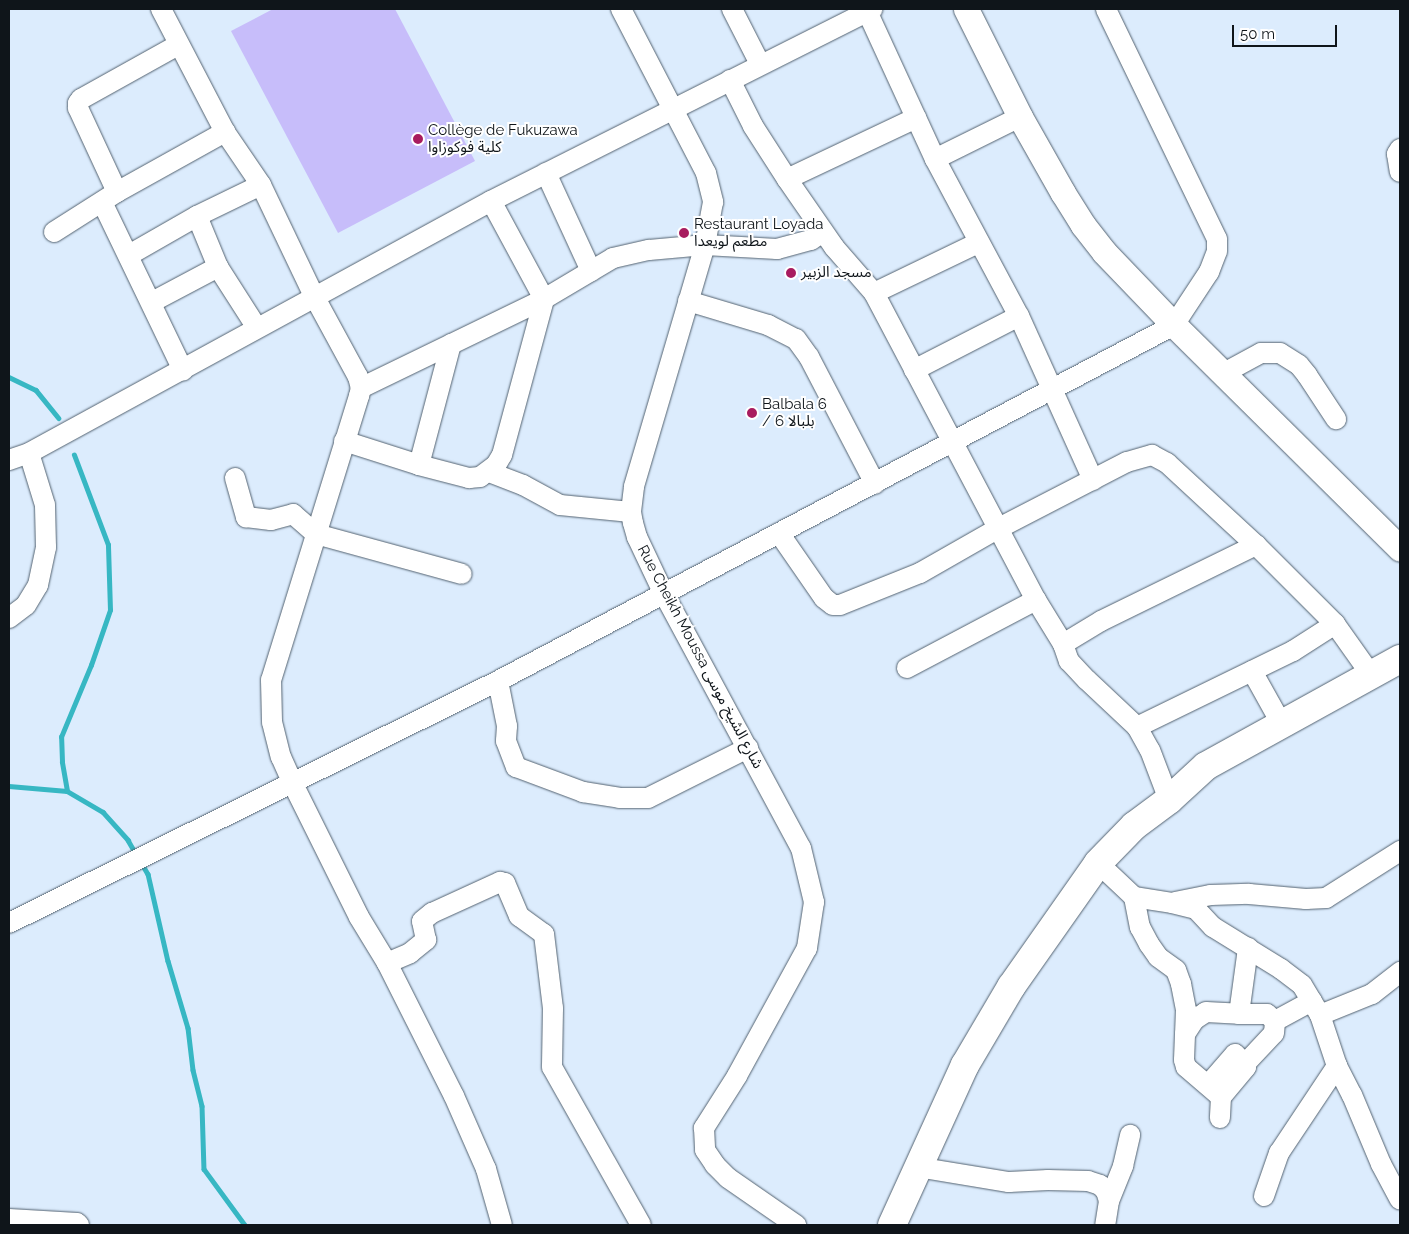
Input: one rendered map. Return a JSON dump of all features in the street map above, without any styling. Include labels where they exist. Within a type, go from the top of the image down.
[{"type":"highway","points":[[892,1225],[965,1065],[1002,1003],[1098,863],[1134,826],[1169,800],[1206,766],[1400,659]]},
{"type":"main road","points":[[966,9],[1020,117],[1083,225],[1104,252],[1174,325],[1400,549]]},
{"type":"street","points":[[161,9],[178,45],[225,132],[261,185],[314,296],[356,372],[361,388],[272,680],[270,700],[276,742],[293,784],[359,917],[387,963],[430,1046],[486,1169],[502,1225]]},
{"type":"street","name":"Rue Cheikh Moussa شارع الشيخ موسى","points":[[621,9],[702,164],[711,188],[713,202],[705,246],[634,487],[631,512],[637,537],[663,592],[801,848],[814,902],[807,948],[737,1076],[704,1128],[705,1150],[715,1165],[728,1178],[796,1225]]},
{"type":"street","points":[[732,9],[760,64]]},
{"type":"street","points":[[9,923],[498,681],[663,592],[875,484],[1174,325],[1209,272],[1217,251],[1217,239],[1106,9]]},
{"type":"street","points":[[9,460],[29,453],[491,201],[868,10],[935,159],[978,243],[1019,316],[1093,480]]},
{"type":"street","points":[[178,45],[81,99],[78,103],[78,108],[129,255],[183,370]]},
{"type":"street","points":[[730,80],[753,126],[787,179],[823,232],[874,294],[1036,600],[1064,644],[1069,661],[1086,680],[1137,726],[1150,750],[1169,800]]},
{"type":"street","points":[[935,159],[1020,117]]},
{"type":"street","points":[[787,179],[916,118]]},
{"type":"street","points":[[54,232],[109,197],[225,132]]},
{"type":"street","points":[[1400,149],[1397,154],[1400,172]]},
{"type":"street","points":[[546,173],[591,271]]},
{"type":"street","points":[[129,255],[196,216],[261,185]]},
{"type":"street","points":[[344,441],[419,465],[469,478],[480,477],[489,472],[502,455],[544,299],[491,201]]},
{"type":"street","points":[[196,216],[218,267],[257,328]]},
{"type":"street","points":[[361,388],[544,299],[602,264],[625,255],[649,250],[705,246],[777,249],[811,240],[823,232]]},
{"type":"street","points":[[874,294],[978,243]]},
{"type":"street","points":[[152,302],[218,267]]},
{"type":"street","points":[[688,301],[768,325],[796,339],[809,357],[875,484]]},
{"type":"street","points":[[914,370],[1019,316]]},
{"type":"street","points":[[419,465],[451,344]]},
{"type":"street","points":[[1224,374],[1261,353],[1280,353],[1288,357],[1303,370],[1336,419]]},
{"type":"street","points":[[9,618],[26,605],[38,585],[46,547],[45,505],[29,453]]},
{"type":"street","points":[[779,533],[824,598],[833,604],[840,605],[920,573],[999,528],[1136,458],[1146,455],[1160,457],[1256,545],[1335,624],[1372,676]]},
{"type":"street","points":[[489,472],[523,485],[560,505],[631,512]]},
{"type":"street","points":[[235,478],[246,517],[271,520],[293,514],[316,534],[462,574]]},
{"type":"street","points":[[1064,644],[1101,620],[1256,545]]},
{"type":"street","points":[[907,668],[1036,600]]},
{"type":"street","points":[[1137,726],[1293,651],[1335,624]]},
{"type":"street","points":[[1252,671],[1282,724]]},
{"type":"street","points":[[498,681],[507,726],[506,741],[516,767],[583,792],[619,798],[648,798],[748,748]]},
{"type":"street","points":[[1172,903],[1211,895],[1239,894],[1306,899],[1326,898],[1400,850]]},
{"type":"street","points":[[1098,863],[1134,897],[1196,909],[1213,927],[1248,948],[1302,985],[1316,1008],[1337,1066],[1352,1095],[1381,1164],[1400,1199]]},
{"type":"street","points":[[387,963],[410,952],[426,940],[422,921],[432,913],[500,882],[505,882],[519,916],[544,934],[554,1008],[552,1067],[641,1225]]},
{"type":"street","points":[[1134,897],[1140,927],[1149,944],[1158,957],[1176,970],[1181,984],[1186,1010],[1186,1067],[1214,1091],[1220,1118]]},
{"type":"street","points":[[1239,1014],[1248,948]]},
{"type":"street","points":[[1275,1021],[1316,1008],[1372,994],[1400,972]]},
{"type":"street","points":[[1185,1034],[1194,1020],[1206,1012],[1267,1014],[1275,1021]]},
{"type":"street","points":[[1214,1091],[1246,1067],[1245,1064],[1274,1033],[1275,1021]]},
{"type":"street","points":[[1264,1196],[1279,1153],[1337,1066]]},
{"type":"street","points":[[1105,1225],[1109,1201],[1123,1166],[1130,1135]]},
{"type":"street","points":[[917,1167],[1009,1182],[1048,1180],[1088,1181],[1100,1185],[1106,1192],[1109,1201]]},
{"type":"street","points":[[9,1219],[78,1224]]},
{"type":"shaded area","points":[[273,9],[395,9],[475,161],[338,233],[231,31]]},
{"type":"waterway","points":[[9,377],[36,390],[59,418]]},
{"type":"waterway","points":[[67,791],[62,762],[61,737],[91,665],[110,610],[108,545],[74,455]]},
{"type":"waterway","points":[[9,786],[67,791],[103,812],[128,840],[136,854]]},
{"type":"waterway","points":[[141,862],[148,874],[168,961],[188,1028],[193,1070],[202,1106],[204,1169],[245,1225]]},
{"type":"place","name":"Collège de Fukuzawa كلية فوكوزاوا","points":[[418,139]]},
{"type":"place","name":"Restaurant Loyada مطعم لويعدا","points":[[684,233]]},
{"type":"place","name":"مسجد الزبير","points":[[791,273]]},
{"type":"place","name":"Balbala 6 / بلبالا 6","points":[[752,413]]}]
